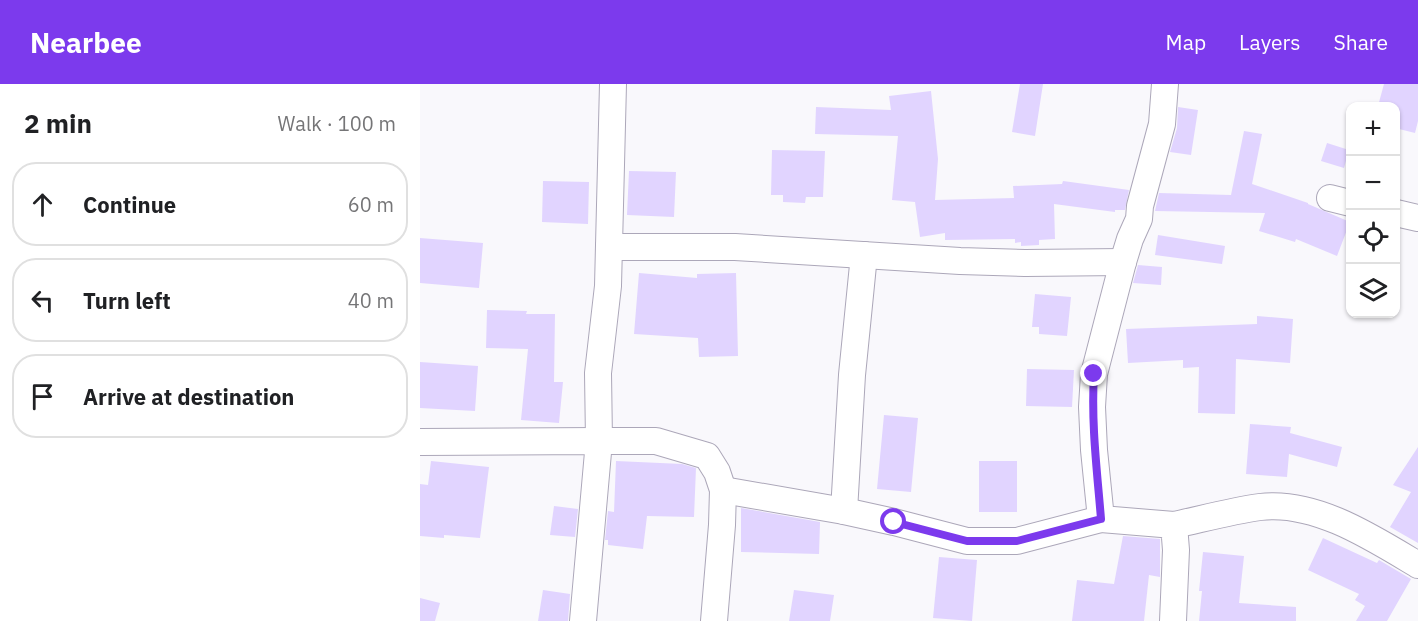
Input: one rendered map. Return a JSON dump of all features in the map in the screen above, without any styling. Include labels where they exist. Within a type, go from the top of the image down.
[{"type":"street","points":[[583,621],[599,441],[598,373],[608,286],[614,84]]},
{"type":"street","points":[[1101,519],[1092,407],[1094,374],[1123,262],[1139,219],[1140,206],[1162,124],[1165,84]]},
{"type":"street","points":[[1400,214],[1418,218]]},
{"type":"street","points":[[609,247],[735,246],[971,261],[1123,262]]},
{"type":"street","points":[[844,511],[852,375],[864,255]]},
{"type":"street","points":[[420,442],[656,441],[707,456],[717,472],[723,489],[723,525],[714,621]]},
{"type":"street","points":[[723,489],[844,511],[967,541],[1017,541],[1101,519],[1174,525],[1261,507],[1291,507],[1353,527],[1418,565]]},
{"type":"street","points":[[1173,621],[1176,550],[1174,525]]},
{"type":"building","points":[[1020,84],[1043,84],[1035,136],[1012,132]]},
{"type":"building","points":[[1384,84],[1418,84],[1418,121],[1415,133],[1400,129],[1400,102],[1379,102]]},
{"type":"building","points":[[931,91],[938,159],[935,200],[1014,198],[1013,186],[1062,184],[1063,181],[1129,190],[1125,210],[1115,210],[1115,212],[1054,204],[1055,239],[1039,240],[1039,245],[1021,246],[1021,242],[1015,243],[1015,239],[945,240],[945,233],[920,237],[915,202],[892,200],[898,136],[815,134],[816,107],[891,110],[889,96]]},
{"type":"building","points":[[1178,107],[1198,110],[1191,155],[1170,152],[1177,128]]},
{"type":"building","points":[[1244,131],[1262,134],[1252,184],[1308,203],[1346,220],[1346,232],[1337,256],[1296,239],[1295,242],[1259,231],[1265,213],[1155,211],[1159,193],[1231,195]]},
{"type":"building","points":[[1327,143],[1346,149],[1344,168],[1321,161]]},
{"type":"building","points":[[772,150],[825,151],[823,197],[806,197],[805,203],[783,202],[783,195],[771,195]]},
{"type":"building","points":[[629,171],[676,172],[674,217],[627,215]]},
{"type":"building","points":[[543,181],[589,182],[588,224],[542,222]]},
{"type":"building","points":[[1158,235],[1225,246],[1222,264],[1155,255]]},
{"type":"building","points":[[420,238],[483,243],[479,288],[420,283]]},
{"type":"building","points":[[1138,265],[1162,267],[1161,285],[1133,283]]},
{"type":"building","points":[[639,273],[697,278],[697,274],[736,273],[738,356],[699,357],[698,338],[634,334]]},
{"type":"building","points":[[1035,294],[1071,297],[1067,336],[1039,334],[1039,327],[1032,327]]},
{"type":"building","points":[[487,310],[555,314],[554,382],[563,382],[559,423],[521,420],[528,349],[486,348]]},
{"type":"building","points":[[1257,316],[1293,319],[1290,363],[1236,359],[1235,414],[1198,413],[1199,367],[1183,368],[1183,360],[1128,363],[1126,329],[1257,324]]},
{"type":"building","points":[[420,362],[478,366],[475,411],[420,408]]},
{"type":"building","points":[[1027,369],[1074,370],[1072,407],[1026,406]]},
{"type":"building","points":[[884,415],[918,418],[911,492],[877,489]]},
{"type":"building","points":[[1250,424],[1291,427],[1290,433],[1342,447],[1337,467],[1289,454],[1287,477],[1246,474]]},
{"type":"building","points":[[1418,447],[1418,543],[1390,527],[1411,492],[1393,485]]},
{"type":"building","points":[[431,461],[489,467],[480,538],[420,536],[420,484],[428,485]]},
{"type":"building","points":[[616,461],[682,464],[696,468],[694,517],[647,516],[643,549],[608,545],[608,540],[605,540],[608,511],[614,512]]},
{"type":"building","points":[[979,461],[1017,461],[1017,512],[979,512]]},
{"type":"building","points":[[554,506],[578,509],[575,537],[550,535]]},
{"type":"building","points":[[741,508],[820,522],[819,554],[741,552]]},
{"type":"building","points":[[1123,536],[1160,539],[1160,577],[1149,575],[1144,621],[1072,621],[1077,580],[1114,584]]},
{"type":"building","points":[[1323,538],[1377,563],[1379,560],[1411,579],[1387,621],[1356,621],[1365,606],[1355,600],[1359,594],[1308,570]]},
{"type":"building","points":[[1203,552],[1244,556],[1239,603],[1296,607],[1296,621],[1199,621]]},
{"type":"building","points":[[939,557],[977,560],[972,621],[933,618]]},
{"type":"building","points":[[543,590],[570,594],[568,621],[538,621]]},
{"type":"building","points":[[794,590],[834,595],[830,621],[789,621]]},
{"type":"building","points":[[420,598],[440,603],[435,621],[420,621]]},
{"type":"route","points":[[894,522],[967,541],[1017,541],[1101,519],[1092,407],[1094,374]]}]
